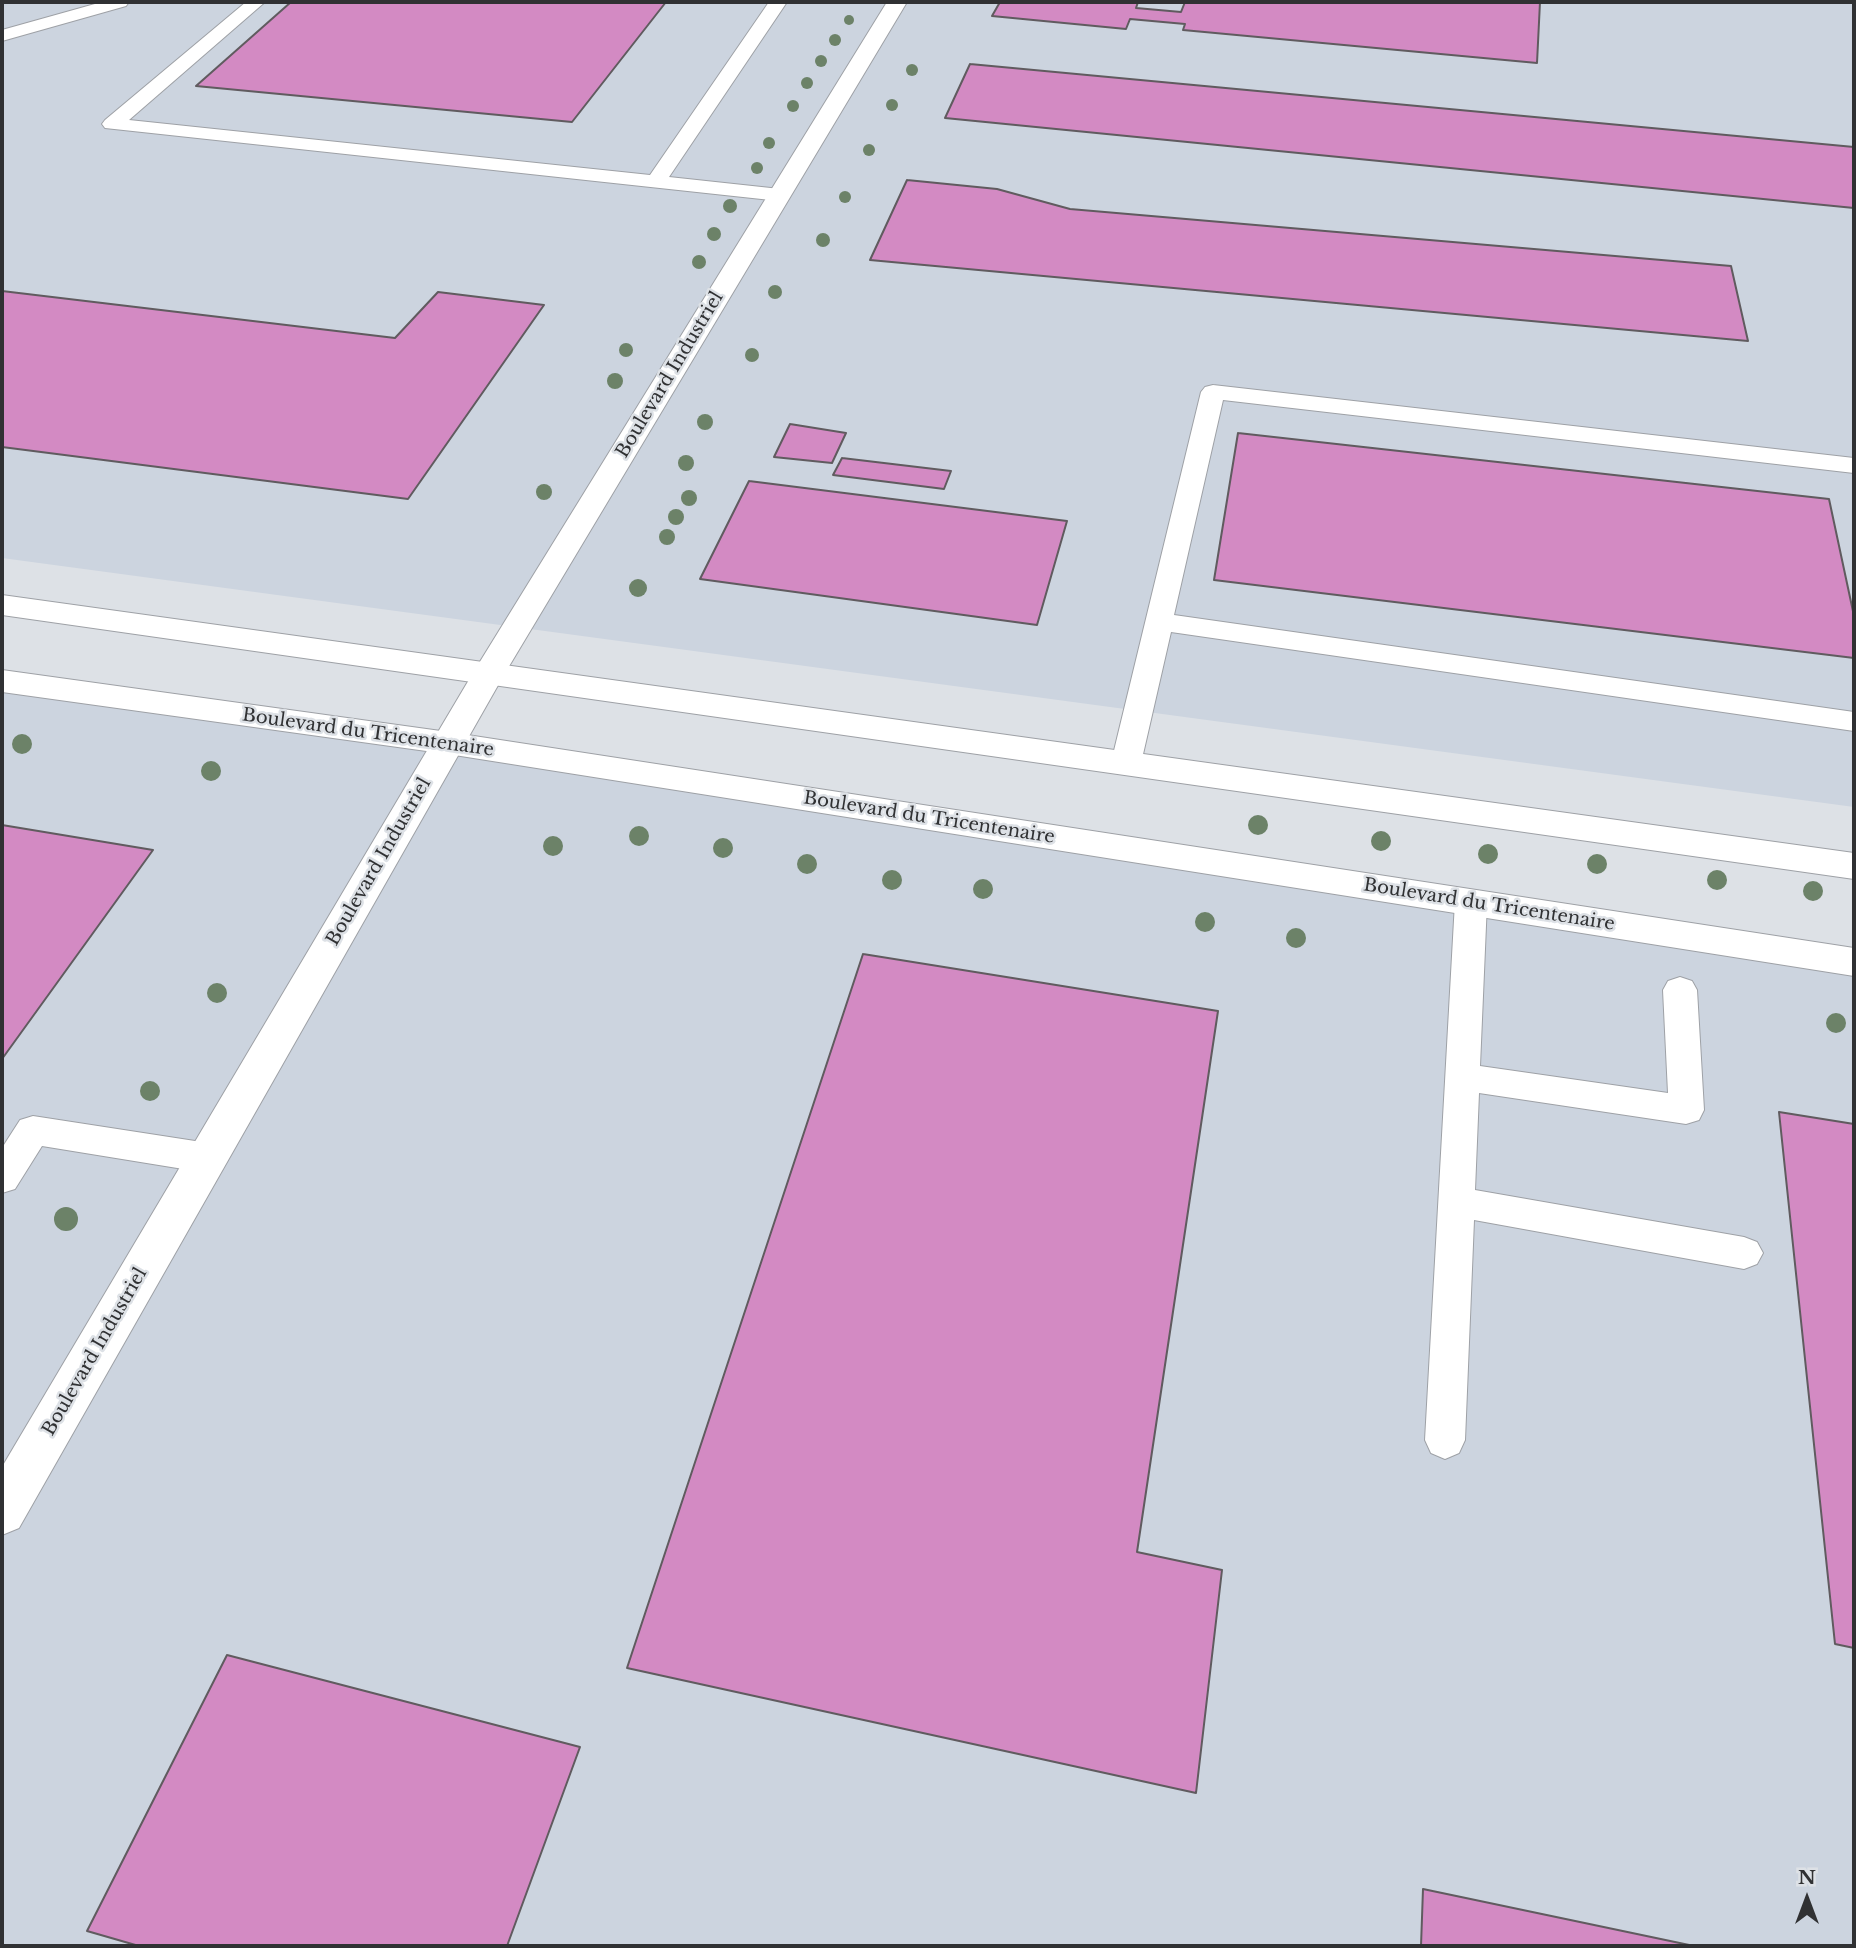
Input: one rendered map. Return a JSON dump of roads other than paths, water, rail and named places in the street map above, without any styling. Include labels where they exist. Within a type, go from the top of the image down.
[{"type":"street","name":"Boulevard Industriel","points":[[2,1512],[489,673],[897,2]]},
{"type":"street","points":[[2,605],[1854,866]]},
{"type":"street","name":"Boulevard du Tricentenaire","points":[[2,681],[448,743],[1854,962]]},
{"type":"lane","points":[[2,36],[118,2]]},
{"type":"lane","points":[[256,2],[112,124],[780,195]]},
{"type":"lane","points":[[656,181],[778,2]]},
{"type":"lane","points":[[1126,763],[1213,392],[1854,465]]},
{"type":"lane","points":[[1161,622],[1854,722]]},
{"type":"lane","points":[[1445,1440],[1459,1202],[1471,902]]},
{"type":"lane","points":[[1464,1077],[1686,1110],[1680,990]]},
{"type":"lane","points":[[2,1178],[33,1130],[208,1158]]},
{"type":"lane","points":[[1459,1202],[1744,1253]]}]
